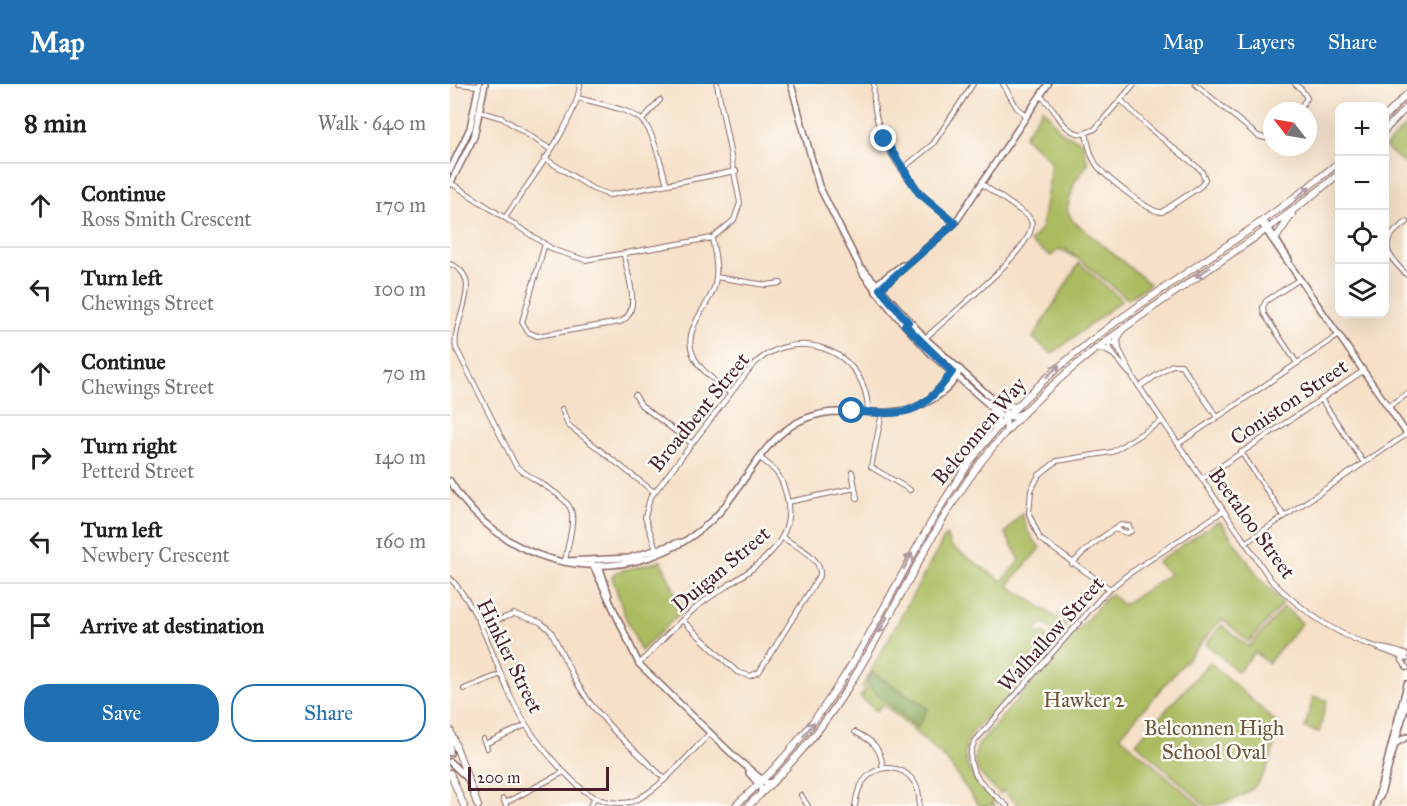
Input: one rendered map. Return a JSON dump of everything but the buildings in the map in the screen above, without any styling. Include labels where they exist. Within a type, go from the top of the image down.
[{"type":"main road","points":[[1389,113],[1407,94]]},
{"type":"main road","points":[[1389,126],[1407,107]]},
{"type":"main road","name":"Belconnen Way","points":[[735,806],[761,782],[812,724],[850,667],[920,538],[972,459],[1016,407],[1089,341],[1114,322],[1263,222],[1335,165]]},
{"type":"main road","name":"Belconnen Way","points":[[748,806],[773,783],[817,733],[858,671],[928,543],[979,464],[1025,411],[1107,339],[1268,229],[1335,177]]},
{"type":"main road","points":[[1276,238],[1289,218],[1310,198]]},
{"type":"main road","points":[[1089,341],[1101,337],[1107,339],[1108,331],[1114,322]]},
{"type":"main road","points":[[1118,347],[1117,340],[1124,327]]},
{"type":"main road","points":[[1093,350],[1103,348],[1112,353]]},
{"type":"main road","points":[[988,403],[997,417],[997,428]]},
{"type":"main road","points":[[999,405],[1016,407]]},
{"type":"main road","points":[[920,538],[928,543]]},
{"type":"main road","points":[[850,667],[858,671]]},
{"type":"main road","points":[[450,730],[478,806]]},
{"type":"main road","points":[[451,776],[464,806]]},
{"type":"street","points":[[459,84],[482,85],[474,137],[450,183],[564,255],[585,260],[712,238],[728,227],[738,212],[740,193],[717,84]]},
{"type":"street","points":[[505,218],[550,149],[578,99],[580,84]]},
{"type":"street","points":[[791,84],[819,186],[839,230],[863,269],[885,300],[955,374],[1007,417]]},
{"type":"street","points":[[874,84],[874,103],[881,132],[902,169],[919,193],[955,223]]},
{"type":"street","points":[[902,169],[933,144],[973,84]]},
{"type":"street","points":[[1003,84],[1017,108],[1027,116]]},
{"type":"street","points":[[876,288],[955,223],[1048,84]]},
{"type":"street","points":[[1040,96],[1049,102],[1066,128],[1077,134],[1086,133],[1095,129],[1134,84]]},
{"type":"street","points":[[1195,84],[1258,136],[1263,137]]},
{"type":"street","points":[[1295,84],[1304,92],[1307,100],[1305,102]]},
{"type":"street","points":[[578,99],[631,112],[642,119],[651,133],[667,184]]},
{"type":"street","points":[[642,119],[660,100]]},
{"type":"street","points":[[1086,133],[1094,162],[1151,211],[1162,212],[1201,186],[1204,179],[1201,170],[1149,128],[1120,100]]},
{"type":"street","points":[[478,111],[502,118],[550,149]]},
{"type":"street","points":[[450,171],[478,111]]},
{"type":"street","points":[[544,158],[603,194],[613,195],[736,171]]},
{"type":"street","points":[[923,340],[997,274],[1030,232],[1031,221],[1028,216],[982,184]]},
{"type":"street","points":[[1245,543],[1407,434],[1263,222]]},
{"type":"street","points":[[1407,222],[1392,233],[1387,247],[1392,260],[1407,275]]},
{"type":"street","points":[[1268,229],[1291,264]]},
{"type":"street","points":[[712,238],[716,277],[712,292],[693,327],[690,344],[701,369],[730,393]]},
{"type":"street","points":[[545,244],[522,322],[530,334],[537,336],[620,322],[629,316],[633,306],[624,255]]},
{"type":"street","points":[[450,264],[463,272],[468,282],[455,332],[456,348],[516,466],[527,476],[562,498],[571,508],[573,518],[564,561]]},
{"type":"street","points":[[716,277],[766,285],[782,283]]},
{"type":"street","points":[[1297,363],[1264,314],[1263,307],[1266,301],[1300,278]]},
{"type":"street","points":[[1178,444],[1339,335]]},
{"type":"street","name":"Beetaloo Street","points":[[1107,339],[1118,347],[1134,380]]},
{"type":"street","name":"Beetaloo Street","points":[[1107,339],[1112,353],[1139,387],[1271,580],[1299,607],[1325,625],[1400,658],[1407,668]]},
{"type":"street","points":[[923,340],[960,369],[1006,411],[1006,432]]},
{"type":"street","name":"Broadbent Street","points":[[658,553],[645,517],[648,501],[730,393],[761,357],[789,345],[806,345],[829,351],[849,364],[864,389],[868,412]]},
{"type":"street","points":[[1139,387],[1172,365],[1181,365],[1217,417]]},
{"type":"street","points":[[604,579],[606,572],[614,566],[674,549],[706,525],[726,505],[760,458],[786,429],[810,417],[837,411],[882,414],[908,411],[932,400],[960,369]]},
{"type":"street","name":"Coniston Street","points":[[1202,479],[1363,371]]},
{"type":"street","points":[[1387,407],[1407,394]]},
{"type":"street","points":[[635,395],[641,405],[691,443]]},
{"type":"street","points":[[1321,399],[1364,463]]},
{"type":"street","points":[[562,408],[568,425],[654,492]]},
{"type":"street","points":[[1007,417],[1025,411]]},
{"type":"street","points":[[882,414],[871,467],[910,490]]},
{"type":"street","points":[[1110,589],[1047,546],[1033,527],[1028,509],[1034,484],[1045,469],[1057,461],[1112,452],[1162,421]]},
{"type":"street","points":[[1241,452],[1284,516]]},
{"type":"street","name":"Duigan Street","points":[[639,664],[682,620],[750,570],[783,538],[789,521],[788,502],[780,474],[760,458]]},
{"type":"street","points":[[852,472],[856,498]]},
{"type":"street","points":[[450,481],[467,505],[500,534],[531,551],[564,561],[614,566]]},
{"type":"street","points":[[788,502],[855,488]]},
{"type":"street","name":"Walhallow Street","points":[[1007,806],[976,776],[970,758],[972,747],[1110,589],[1223,511]]},
{"type":"street","points":[[1072,564],[1090,544],[1114,529]]},
{"type":"street","points":[[682,620],[737,672],[750,676],[759,672],[820,575],[820,567],[815,560],[783,538]]},
{"type":"street","points":[[595,564],[658,553]]},
{"type":"street","points":[[595,564],[604,579],[609,598]]},
{"type":"street","points":[[595,564],[629,648],[639,664],[761,782],[773,783]]},
{"type":"street","name":"Hinkler Street","points":[[450,578],[470,604],[482,626],[501,674],[526,725],[564,772],[594,799]]},
{"type":"street","points":[[482,626],[514,614],[546,626],[555,636],[574,680],[596,711],[664,778]]},
{"type":"street","name":"Beetaloo Street","points":[[1378,647],[1407,655]]},
{"type":"street","name":"Beetaloo Street","points":[[1400,658],[1407,655]]},
{"type":"street","points":[[464,688],[501,674]]},
{"type":"street","points":[[1376,806],[1401,728],[1407,684]]},
{"type":"street","points":[[1376,806],[1405,716],[1407,702]]},
{"type":"street","points":[[485,744],[526,725]]},
{"type":"street","points":[[1396,743],[1407,735],[1401,728]]},
{"type":"street","points":[[855,732],[868,739],[879,750],[884,768]]},
{"type":"street","points":[[590,806],[594,799],[612,804],[628,803],[664,778],[710,733]]},
{"type":"street","points":[[450,736],[450,753]]},
{"type":"street","points":[[450,762],[466,777]]},
{"type":"street","points":[[855,806],[861,783],[869,774],[884,768],[902,771],[911,778],[918,790],[919,806]]},
{"type":"street","points":[[505,802],[564,772]]},
{"type":"street","points":[[761,782],[761,794]]},
{"type":"street","points":[[801,795],[808,806]]},
{"type":"green space","points":[[1043,108],[1062,133],[1082,141],[1088,164],[1075,181],[1067,209],[1072,220],[1150,284],[1128,299],[1065,248],[1076,258],[1059,249],[1051,256],[1030,242],[1041,229],[1051,161],[1024,136]]},
{"type":"green space","points":[[1407,124],[1407,166],[1389,150],[1389,143]]},
{"type":"green space","points":[[1079,263],[1122,300],[1052,354],[1033,338]]},
{"type":"green space","points":[[1022,513],[1028,532],[1040,548],[1008,585],[1067,625],[1058,636],[1043,622],[1035,631],[1039,635],[1042,632],[1053,642],[1023,676],[1006,700],[977,727],[969,738],[966,759],[969,769],[975,780],[994,800],[992,803],[995,806],[979,806],[945,758],[883,704],[876,711],[860,697],[866,690],[862,687],[946,535],[951,546],[1002,581],[1020,560],[1005,533]]},
{"type":"green space","name":"Hawker 2","points":[[1217,522],[1221,522],[1257,575],[1283,603],[1249,642],[1222,619],[1120,736],[1201,806],[1020,806],[1003,791],[1000,794],[982,777],[975,764],[977,749],[981,741],[1106,598],[1111,594],[1123,605],[1170,574],[1157,562]]},
{"type":"green space","points":[[661,561],[683,610],[641,651],[624,614],[612,577],[616,572]]},
{"type":"green space","points":[[1284,607],[1302,623],[1268,663],[1255,652],[1238,672],[1206,644],[1222,625],[1249,647]]},
{"type":"green space","name":"Belconnen High School Oval","points":[[1210,662],[1279,725],[1271,757],[1259,781],[1239,798],[1206,806],[1136,743]]},
{"type":"green space","points":[[872,672],[928,708],[917,728],[870,688],[867,682]]},
{"type":"green space","points":[[1313,697],[1327,700],[1319,732],[1305,728]]},
{"type":"route","points":[[852,411],[882,414],[920,407],[932,400],[952,372],[905,325],[908,322],[880,289],[942,237],[955,223],[919,193],[884,139]]}]
